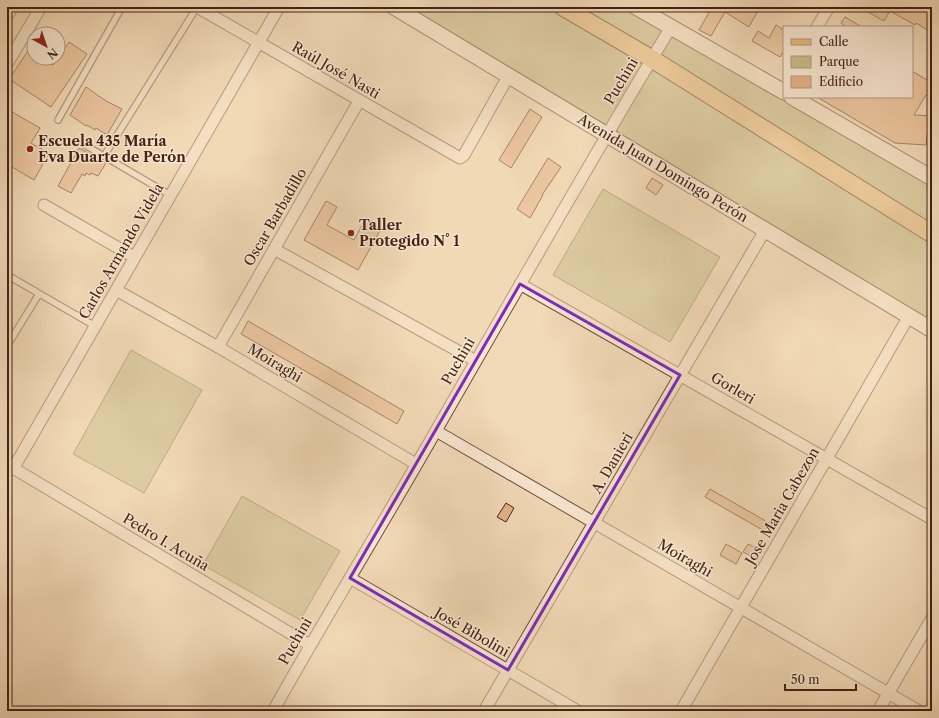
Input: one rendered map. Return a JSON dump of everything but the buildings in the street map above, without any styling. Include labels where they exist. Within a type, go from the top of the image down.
[{"type":"main road","name":"Avenida Juan Domingo Perón","points":[[394,7],[932,330]]},
{"type":"main road","points":[[563,7],[652,59],[932,234]]},
{"type":"main road","points":[[636,7],[783,90]]},
{"type":"main road","points":[[797,98],[930,173]]},
{"type":"street","points":[[7,16],[13,7]]},
{"type":"street","points":[[7,64],[41,7]]},
{"type":"street","name":"Raúl José Nasti","points":[[197,7],[460,158],[464,155],[509,75]]},
{"type":"street","name":"Carlos Armando Videla","points":[[10,467],[95,326],[279,7]]},
{"type":"street","points":[[819,26],[829,7]]},
{"type":"street","name":"Puchini","points":[[273,711],[606,135],[671,27]]},
{"type":"street","name":"Oscar Barbadillo","points":[[218,347],[359,101]]},
{"type":"street","points":[[44,205],[134,257]]},
{"type":"street","name":"A. Danieri","points":[[484,711],[765,230]]},
{"type":"street","points":[[274,249],[476,361]]},
{"type":"street","name":"Gorleri","points":[[520,284],[932,519]]},
{"type":"street","name":"Moiraghi","points":[[116,290],[218,347],[416,464]]},
{"type":"street","name":"Jose Maria Cabezon","points":[[681,711],[909,316]]},
{"type":"street","name":"Moiraghi","points":[[436,431],[919,711]]},
{"type":"street","name":"Pedro I. Acuña","points":[[10,467],[310,645]]},
{"type":"street","name":"José Bibolini","points":[[350,578],[578,711]]},
{"type":"street","points":[[878,711],[932,618]]},
{"type":"lane","points":[[58,120],[122,7]]},
{"type":"lane","points":[[104,156],[197,7]]},
{"type":"lane","points":[[85,145],[170,195]]},
{"type":"lane","points":[[7,275],[95,326]]},
{"type":"lane","points":[[7,346],[38,294]]},
{"type":"highlighted area","points":[[520,284],[680,375],[508,670],[350,578]]},
{"type":"green space","points":[[409,7],[621,7],[932,186],[932,321]]},
{"type":"green space","points":[[603,189],[720,257],[670,342],[553,275]]},
{"type":"green space","points":[[131,350],[202,390],[144,493],[73,454]]},
{"type":"green space","points":[[242,496],[340,551],[300,620],[203,565]]},
{"type":"place","name":"Escuela 435 María Eva Duarte de Perón","points":[[30,149]]},
{"type":"place","name":"Taller Protegido N° 1","points":[[351,233]]}]
